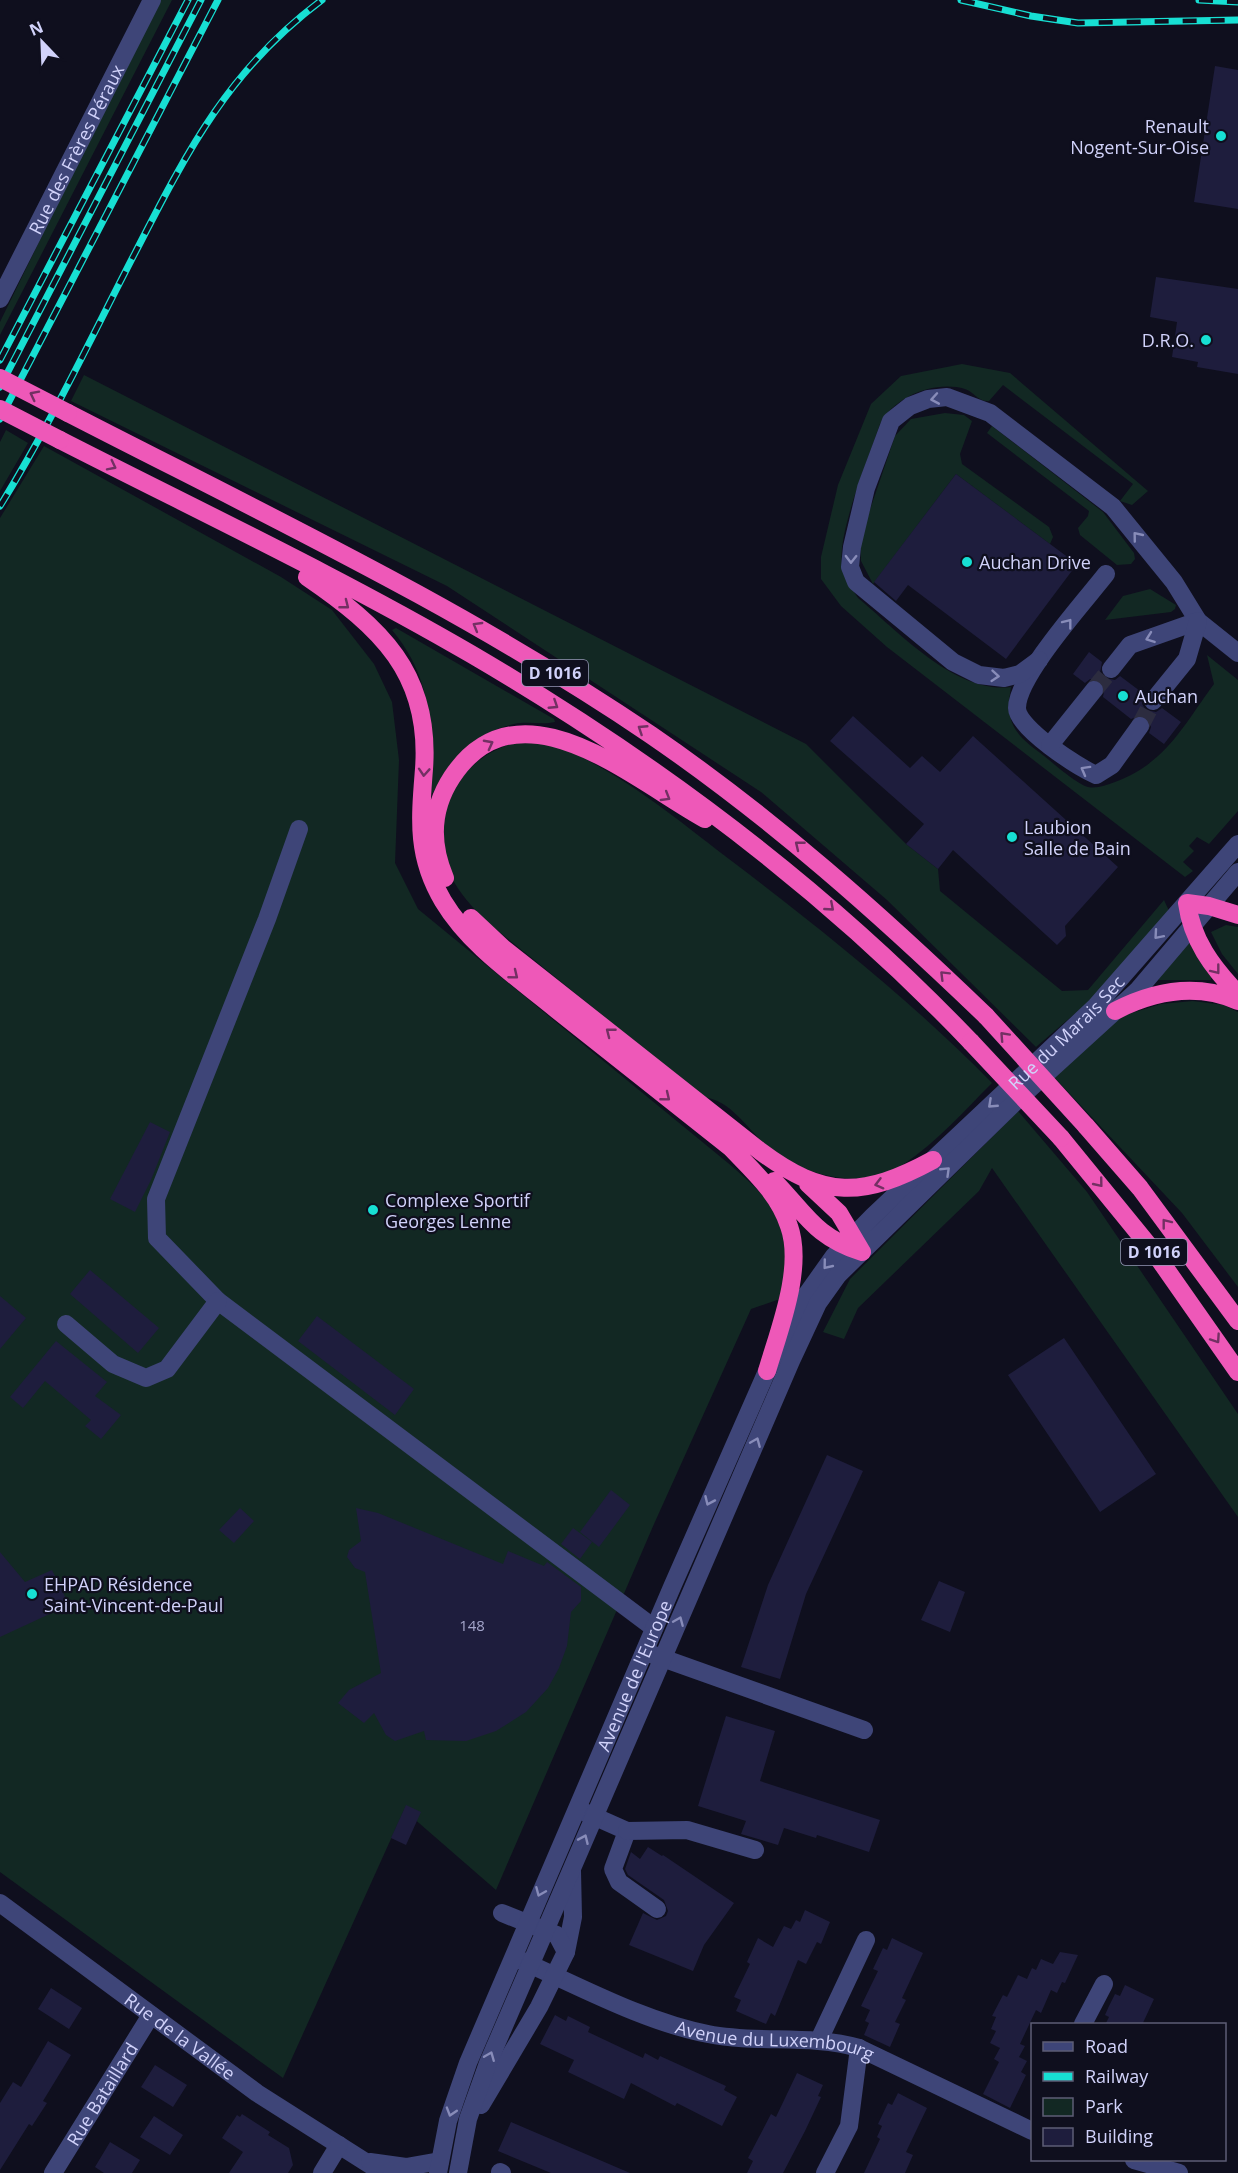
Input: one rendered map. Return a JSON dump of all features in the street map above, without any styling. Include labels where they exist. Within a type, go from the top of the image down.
[{"type":"highway","name":"D 1016","points":[[0,378],[438,604],[641,728],[720,784],[817,860],[912,944],[986,1016],[1146,1196],[1238,1321]]},
{"type":"highway","name":"D 1016","points":[[0,409],[430,631],[544,698],[656,772],[759,849],[864,938],[971,1042],[1061,1138],[1154,1252],[1238,1372]]},
{"type":"highway","name":"D 1016","points":[[246,535],[321,587],[367,623],[388,644],[404,666],[414,689],[424,728],[420,821],[422,845],[433,881],[452,914],[498,962],[768,1175],[821,1233],[853,1245]]},
{"type":"highway","name":"D 1016","points":[[759,849],[588,750],[562,739],[535,733],[501,738],[481,748],[464,762],[445,790],[437,812],[434,835],[438,859],[446,880],[457,901],[483,931],[760,1151],[800,1178],[833,1206],[853,1245]]},
{"type":"highway","points":[[1238,915],[1209,906],[1187,903],[1192,926],[1213,966],[1238,994]]},
{"type":"highway","points":[[1115,1011],[1150,996],[1175,991],[1204,991],[1238,1001]]},
{"type":"highway","name":"D 1016","points":[[731,1148],[774,1197],[792,1235],[789,1291],[767,1371]]},
{"type":"highway","name":"D 1016","points":[[800,1178],[835,1187],[867,1187],[889,1181],[933,1160]]},
{"type":"street","name":"Rue des Frères Péraux","points":[[0,299],[152,0]]},
{"type":"street","points":[[1039,660],[1020,674],[1004,678],[979,675],[953,662],[856,582],[850,567],[852,547],[867,488],[891,421],[910,406],[928,399],[947,397],[990,413],[1113,507],[1174,582],[1198,621],[1238,653]]},
{"type":"street","points":[[1106,574],[1039,660],[1020,692],[1017,709],[1020,719],[1050,745],[1096,775],[1105,772],[1112,765],[1140,726]]},
{"type":"street","points":[[1111,669],[1130,645],[1198,621]]},
{"type":"street","points":[[1153,701],[1187,659],[1198,621]]},
{"type":"street","points":[[1050,745],[1094,690]]},
{"type":"street","points":[[299,829],[267,919],[156,1198],[157,1238],[218,1301],[654,1628]]},
{"type":"street","name":"Rue du Marais Sec","points":[[882,1208],[1096,1006],[1238,844]]},
{"type":"street","name":"Rue du Marais Sec","points":[[904,1212],[1014,1103],[1145,983],[1238,872]]},
{"type":"street","name":"Avenue de l'Europe","points":[[458,2173],[465,2132],[481,2080],[818,1303],[838,1275],[853,1245],[882,1208]]},
{"type":"street","name":"Avenue de l'Europe","points":[[439,2167],[462,2078],[527,1922],[767,1371],[802,1301],[822,1272],[853,1245],[904,1212]]},
{"type":"street","points":[[66,1323],[113,1364],[146,1378],[167,1369],[218,1301]]},
{"type":"street","points":[[644,1652],[864,1730]]},
{"type":"street","points":[[576,1809],[627,1831],[687,1830],[755,1850]]},
{"type":"street","points":[[627,1831],[613,1869],[619,1882],[657,1909]]},
{"type":"street","points":[[465,2132],[566,1952],[573,1917],[572,1866]]},
{"type":"street","name":"Rue de la Vallée","points":[[0,1903],[257,2093],[383,2173]]},
{"type":"street","points":[[502,1913],[545,1929],[561,1939],[566,1952]]},
{"type":"street","points":[[819,2040],[866,1940]]},
{"type":"street","name":"Avenue du Luxembourg","points":[[513,1957],[663,2022],[691,2030],[748,2040],[819,2040],[859,2048],[1031,2127]]},
{"type":"street","points":[[1084,2023],[1104,1984]]},
{"type":"street","name":"Rue Bataillard","points":[[53,2173],[151,2015]]},
{"type":"street","points":[[825,2173],[849,2126],[859,2048]]},
{"type":"street","points":[[322,2173],[339,2145]]},
{"type":"street","name":"Rue de la Vallée","points":[[366,2161],[406,2167],[439,2167]]},
{"type":"street","points":[[1137,2161],[1179,2173]]},
{"type":"green space","points":[[157,0],[172,0],[0,335],[0,322]]},
{"type":"green space","points":[[962,364],[1010,373],[1148,491],[1132,505],[1120,501],[1133,484],[1003,385],[989,401],[982,400],[965,389],[941,387],[928,389],[916,393],[895,406],[880,424],[844,534],[842,565],[846,578],[858,598],[929,658],[969,681],[990,687],[1011,687],[1010,717],[1017,732],[1063,772],[1088,787],[1105,785],[1133,774],[1148,765],[1172,742],[1214,684],[1207,655],[1238,680],[1238,811],[1209,844],[1197,837],[1189,846],[1194,851],[1183,862],[1193,871],[1185,877],[887,647],[841,606],[821,579],[821,557],[838,485],[871,404],[901,376]]},
{"type":"green space","points":[[84,375],[806,744],[906,844],[938,869],[940,891],[1062,991],[1088,990],[1164,900],[1170,913],[1107,986],[1036,1047],[887,900],[761,792],[447,586],[71,401]]},
{"type":"green space","points":[[945,413],[964,415],[972,421],[960,454],[962,464],[1049,527],[1053,537],[1050,544],[956,474],[873,584],[861,561],[860,539],[895,436],[911,419]]},
{"type":"green space","points":[[992,426],[1103,512],[1134,553],[1135,559],[1131,564],[1117,565],[1080,535],[1078,528],[1088,516],[1089,511],[987,433]]},
{"type":"green space","points":[[6,430],[28,443],[0,491],[0,442]]},
{"type":"green space","name":"Complexe Sportif Georges Lenne","points":[[44,446],[281,577],[332,610],[374,664],[392,702],[399,760],[395,863],[418,909],[747,1180],[773,1209],[784,1231],[787,1244],[780,1299],[751,1309],[654,1524],[496,1890],[404,1810],[283,2078],[0,1872],[0,518]]},
{"type":"green space","points":[[1150,589],[1176,605],[1175,609],[1171,612],[1105,620],[1123,596]]},
{"type":"green space","points":[[396,628],[554,719],[555,722],[514,724],[486,734],[456,760],[432,794],[429,790],[430,726],[423,686],[406,648],[392,630]]},
{"type":"green space","points":[[518,742],[547,745],[575,754],[617,777],[657,804],[800,914],[899,995],[992,1083],[928,1146],[904,1164],[887,1172],[869,1177],[831,1176],[813,1172],[778,1155],[730,1109],[714,1099],[704,1097],[487,922],[454,882],[450,875],[444,843],[447,808],[453,793],[472,766],[485,756]]},
{"type":"green space","points":[[1226,925],[1238,927],[1238,974],[1222,954],[1211,932]]},
{"type":"green space","points":[[1186,944],[1190,944],[1211,976],[1211,980],[1159,980],[1158,977]]},
{"type":"green space","points":[[1193,1001],[1224,1005],[1238,1012],[1238,1287],[1182,1213],[1052,1075],[1122,1016],[1161,1004]]},
{"type":"green space","points":[[1018,1111],[1087,1192],[1238,1414],[1238,1517],[992,1168],[979,1191],[858,1308],[844,1339],[823,1332],[850,1279]]},
{"type":"building","name":"Renault Nogent-Sur-Oise","points":[[1215,66],[1238,70],[1238,209],[1194,202]]},
{"type":"building","name":"D.R.O.","points":[[1156,277],[1238,289],[1238,374],[1197,367],[1198,362],[1172,357],[1177,322],[1150,317]]},
{"type":"building","points":[[956,474],[1077,564],[1006,659],[908,585],[896,601],[874,582]]},
{"type":"building","points":[[1089,652],[1102,662],[1100,673],[1105,678],[1115,680],[1120,676],[1144,694],[1142,704],[1146,710],[1156,712],[1162,708],[1181,722],[1164,744],[1149,733],[1151,727],[1147,717],[1141,715],[1131,719],[1103,697],[1105,686],[1101,681],[1090,679],[1085,683],[1073,674]]},
{"type":"building","name":"Laubion Salle de Bain","points":[[853,716],[910,768],[922,756],[940,772],[973,736],[1118,867],[1065,926],[1066,936],[1057,945],[953,850],[938,869],[906,844],[924,824],[830,741]]},
{"type":"building","points":[[150,1122],[170,1132],[151,1180],[135,1212],[110,1199]]},
{"type":"building","points":[[90,1270],[159,1328],[138,1353],[70,1294]]},
{"type":"building","points":[[0,1296],[26,1318],[0,1349]]},
{"type":"building","points":[[317,1316],[414,1389],[395,1415],[298,1341]]},
{"type":"building","points":[[1064,1338],[1156,1474],[1100,1512],[1008,1375]]},
{"type":"building","points":[[56,1341],[107,1382],[95,1396],[121,1415],[101,1439],[85,1426],[91,1420],[45,1381],[23,1408],[10,1397]]},
{"type":"building","points":[[827,1455],[863,1471],[806,1594],[780,1679],[741,1667],[768,1585]]},
{"type":"building","points":[[611,1490],[630,1505],[599,1547],[580,1532]]},
{"type":"building","points":[[240,1508],[254,1521],[234,1543],[219,1530]]},
{"type":"building","points":[[356,1508],[378,1513],[503,1564],[508,1551],[544,1566],[547,1562],[581,1587],[581,1601],[571,1612],[567,1646],[559,1668],[548,1688],[526,1712],[496,1731],[466,1741],[426,1740],[424,1731],[395,1741],[386,1735],[374,1713],[364,1723],[338,1703],[349,1690],[381,1673],[365,1572],[355,1568],[347,1557],[349,1550],[361,1541]]},
{"type":"building","points":[[573,1528],[592,1542],[580,1559],[561,1544]]},
{"type":"building","name":"EHPAD Résidence Saint-Vincent-de-Paul","points":[[0,1552],[25,1582],[52,1570],[69,1605],[0,1637]]},
{"type":"building","points":[[939,1581],[965,1592],[950,1632],[921,1620]]},
{"type":"building","points":[[726,1716],[775,1731],[760,1781],[880,1820],[869,1852],[817,1835],[816,1838],[784,1828],[778,1845],[741,1834],[746,1821],[698,1806]]},
{"type":"building","points":[[406,1805],[421,1812],[406,1845],[391,1838]]},
{"type":"building","points":[[648,1847],[734,1903],[704,1945],[693,1971],[629,1945],[643,1913],[657,1920],[666,1916],[668,1911],[664,1900],[628,1875],[625,1869],[631,1852],[640,1859]]},
{"type":"building","points":[[805,1910],[830,1922],[821,1944],[817,1942],[806,1964],[798,1960],[775,2016],[771,2013],[766,2024],[736,2011],[741,2000],[734,1997],[750,1964],[747,1962],[758,1938],[773,1947],[784,1926],[791,1929],[796,1920],[800,1922]]},
{"type":"building","points":[[892,1938],[923,1953],[902,1998],[906,2000],[895,2022],[900,2024],[890,2047],[864,2035],[869,2023],[865,2021],[870,2010],[861,2006],[878,1971],[873,1969],[883,1948],[887,1950]]},
{"type":"building","points":[[1060,1952],[1078,1955],[1065,1983],[1062,1982],[1057,1993],[1051,1990],[1041,2013],[1036,2010],[1020,2044],[1025,2046],[1019,2057],[1027,2061],[1021,2072],[1026,2075],[1010,2108],[983,2094],[999,2062],[994,2059],[1000,2048],[990,2043],[996,2031],[991,2029],[996,2017],[992,2016],[1003,1995],[1007,1997],[1018,1975],[1027,1979],[1032,1968],[1036,1970],[1041,1959],[1053,1964]]},
{"type":"building","points":[[1125,1985],[1154,1999],[1143,2023],[1106,2023],[1109,2017],[1105,2015],[1115,1994],[1120,1996]]},
{"type":"building","points":[[51,1988],[82,2008],[69,2029],[38,2009]]},
{"type":"building","points":[[555,2015],[566,2021],[568,2016],[590,2027],[588,2032],[643,2058],[645,2053],[658,2060],[660,2056],[726,2086],[724,2090],[737,2097],[722,2126],[677,2103],[675,2106],[631,2083],[624,2099],[568,2072],[574,2060],[540,2044]]},
{"type":"building","points":[[48,2041],[71,2055],[43,2101],[47,2103],[32,2126],[29,2124],[0,2170],[0,2103],[13,2082],[21,2087]]},
{"type":"building","points":[[155,2065],[187,2085],[173,2107],[141,2087]]},
{"type":"building","points":[[797,2073],[823,2085],[818,2096],[821,2097],[805,2131],[783,2173],[747,2173],[753,2161],[748,2158],[771,2114],[776,2117]]},
{"type":"building","points":[[898,2093],[927,2108],[906,2152],[913,2155],[905,2173],[864,2173],[880,2139],[877,2137],[882,2126],[878,2124],[888,2103],[892,2105]]},
{"type":"building","points":[[242,2114],[270,2132],[268,2135],[289,2148],[293,2165],[288,2173],[229,2173],[243,2152],[222,2138],[237,2115],[240,2117]]},
{"type":"building","points":[[154,2116],[183,2135],[170,2155],[140,2137]]},
{"type":"building","points":[[511,2122],[630,2173],[551,2173],[498,2151]]},
{"type":"building","points":[[110,2142],[140,2160],[132,2173],[104,2173],[95,2167]]},
{"type":"tunnel","points":[[1094,690],[1111,669]]},
{"type":"tunnel","points":[[1140,726],[1153,701]]},
{"type":"railway","points":[[0,360],[188,0]]},
{"type":"railway","points":[[0,387],[201,0]]},
{"type":"railway","points":[[0,419],[218,0]]},
{"type":"railway","points":[[0,506],[53,413],[192,147],[235,84],[260,55],[322,0]]},
{"type":"railway","points":[[961,0],[1031,16],[1078,23],[1238,20]]},
{"type":"railway","points":[[1199,0],[1238,2]]},
{"type":"place","name":"Renault Nogent-Sur-Oise","points":[[1221,136]]},
{"type":"place","name":"D.R.O.","points":[[1206,340]]},
{"type":"place","name":"Auchan Drive","points":[[967,562]]},
{"type":"place","name":"Auchan","points":[[1123,696]]},
{"type":"place","name":"Laubion Salle de Bain","points":[[1012,837]]},
{"type":"place","name":"Complexe Sportif Georges Lenne","points":[[373,1210]]},
{"type":"place","name":"EHPAD Résidence Saint-Vincent-de-Paul","points":[[32,1594]]}]
